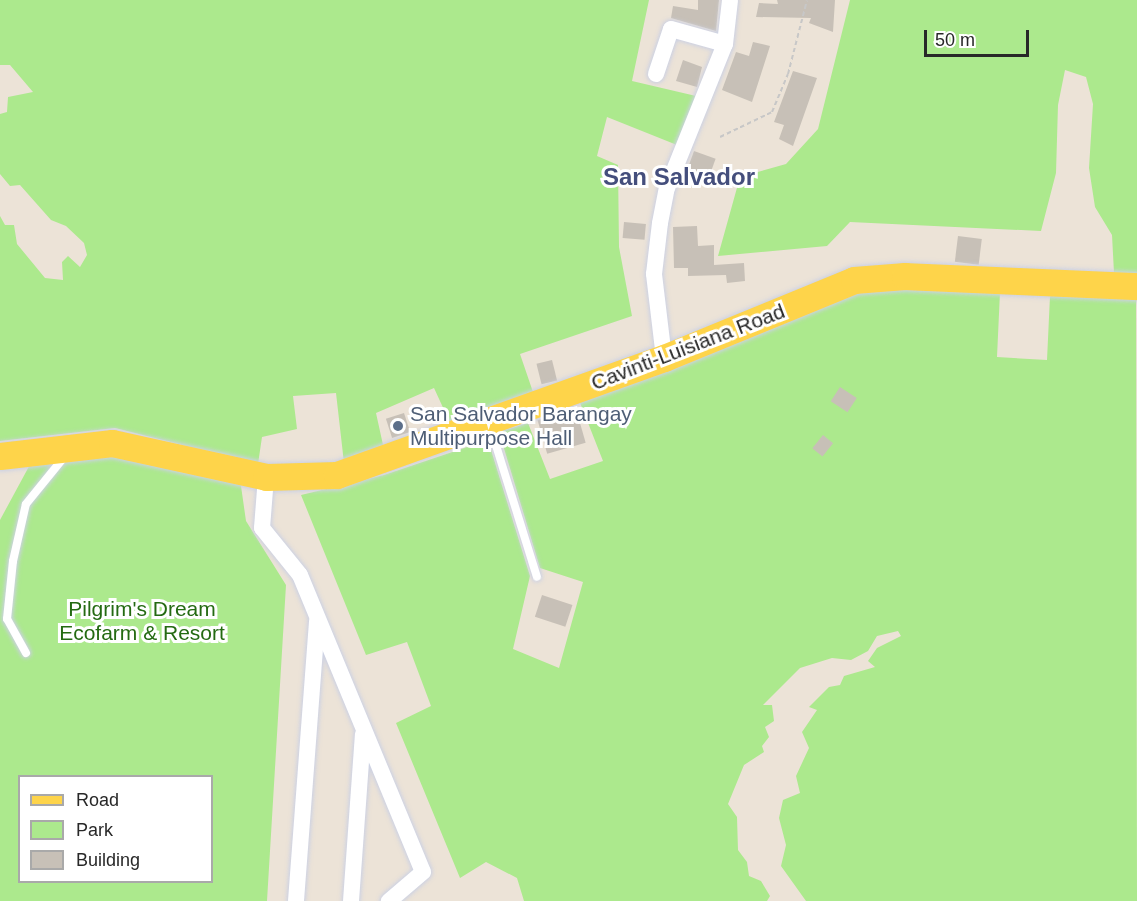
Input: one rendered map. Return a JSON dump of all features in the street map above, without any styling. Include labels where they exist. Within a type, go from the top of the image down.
[{"type":"main road","name":"Cavinti-Luisiana Road","points":[[0,456],[112,443],[266,477],[337,475],[489,423],[664,358],[854,280],[879,276],[1137,286]]},
{"type":"street","points":[[664,358],[654,274],[660,223],[668,188],[725,44],[730,0]]},
{"type":"street","points":[[656,74],[671,29],[725,44]]},
{"type":"street","points":[[266,477],[259,520],[300,575],[423,872],[389,901]]},
{"type":"street","points":[[296,901],[318,617]]},
{"type":"street","points":[[351,901],[363,730]]},
{"type":"lane","points":[[489,423],[537,577]]},
{"type":"lane","points":[[26,653],[7,619],[13,561],[26,504],[73,446]]},
{"type":"path","points":[[720,137],[772,112],[788,74],[807,0]]},
{"type":"green space","points":[[0,0],[649,0],[632,81],[696,96],[677,145],[607,117],[597,156],[618,165],[619,247],[632,316],[520,354],[534,395],[451,425],[434,388],[376,413],[385,454],[344,463],[336,393],[293,396],[297,429],[262,437],[258,464],[115,428],[0,441],[0,216],[5,225],[14,225],[17,244],[45,278],[63,280],[62,262],[68,256],[80,267],[87,255],[84,243],[66,226],[51,220],[20,185],[10,186],[0,174],[0,114],[7,112],[8,97],[33,92],[10,65],[0,65]]},
{"type":"green space","points":[[850,0],[1137,0],[1137,273],[1114,273],[1112,235],[1095,207],[1089,168],[1093,104],[1086,77],[1065,70],[1058,105],[1056,173],[1041,231],[850,222],[827,246],[718,256],[740,177],[786,164],[818,129]]},
{"type":"green space","points":[[878,286],[1000,292],[997,357],[1047,360],[1050,296],[1136,296],[1137,901],[806,901],[781,866],[786,845],[779,818],[783,800],[800,793],[796,776],[809,748],[802,732],[817,710],[809,707],[829,687],[840,685],[844,676],[875,667],[868,661],[877,648],[901,636],[898,631],[877,636],[868,651],[851,660],[832,658],[800,668],[763,705],[772,705],[774,721],[765,727],[769,737],[762,746],[764,752],[744,765],[728,804],[737,817],[738,850],[747,862],[749,876],[761,881],[770,896],[767,901],[524,901],[517,878],[486,862],[460,878],[396,723],[431,706],[407,642],[366,655],[301,495],[384,475],[488,440],[530,576],[513,649],[559,668],[583,582],[540,568],[499,432],[528,423],[550,479],[603,461],[579,400]]},
{"type":"green space","name":"Pilgrim's Dream Ecofarm & Resort","points":[[118,447],[240,479],[246,521],[286,585],[267,901],[0,901],[0,520],[33,459]]},
{"type":"building","points":[[698,0],[719,0],[716,31],[671,18],[673,6],[698,10]]},
{"type":"building","points":[[777,0],[835,0],[833,32],[809,23],[811,18],[756,17],[759,3],[778,4]]},
{"type":"building","points":[[753,42],[770,46],[752,102],[722,90],[736,52],[749,56]]},
{"type":"building","points":[[683,60],[702,67],[697,87],[676,81]]},
{"type":"building","points":[[793,71],[817,78],[793,146],[779,139],[784,125],[774,122]]},
{"type":"building","points":[[694,151],[716,159],[708,180],[686,173]]},
{"type":"building","points":[[624,222],[646,224],[645,240],[623,238]]},
{"type":"building","points":[[697,226],[698,246],[714,245],[714,265],[744,263],[745,281],[727,283],[726,275],[688,276],[688,268],[674,268],[673,227]]},
{"type":"building","points":[[958,236],[982,239],[979,265],[955,262]]},
{"type":"building","points":[[552,360],[557,380],[542,384],[536,364]]},
{"type":"building","points":[[840,387],[857,398],[848,412],[831,401]]},
{"type":"building","points":[[576,409],[586,443],[547,454],[538,420]]},
{"type":"building","name":"San Salvador Barangay Multipurpose Hall","points":[[404,413],[410,432],[392,438],[386,419]]},
{"type":"building","points":[[823,435],[833,443],[822,456],[812,448]]},
{"type":"building","points":[[542,595],[572,605],[565,627],[535,617]]},
{"type":"place","name":"San Salvador Barangay Multipurpose Hall","points":[[398,426]]},
{"type":"district","name":"San Salvador","points":[[679,177]]}]
